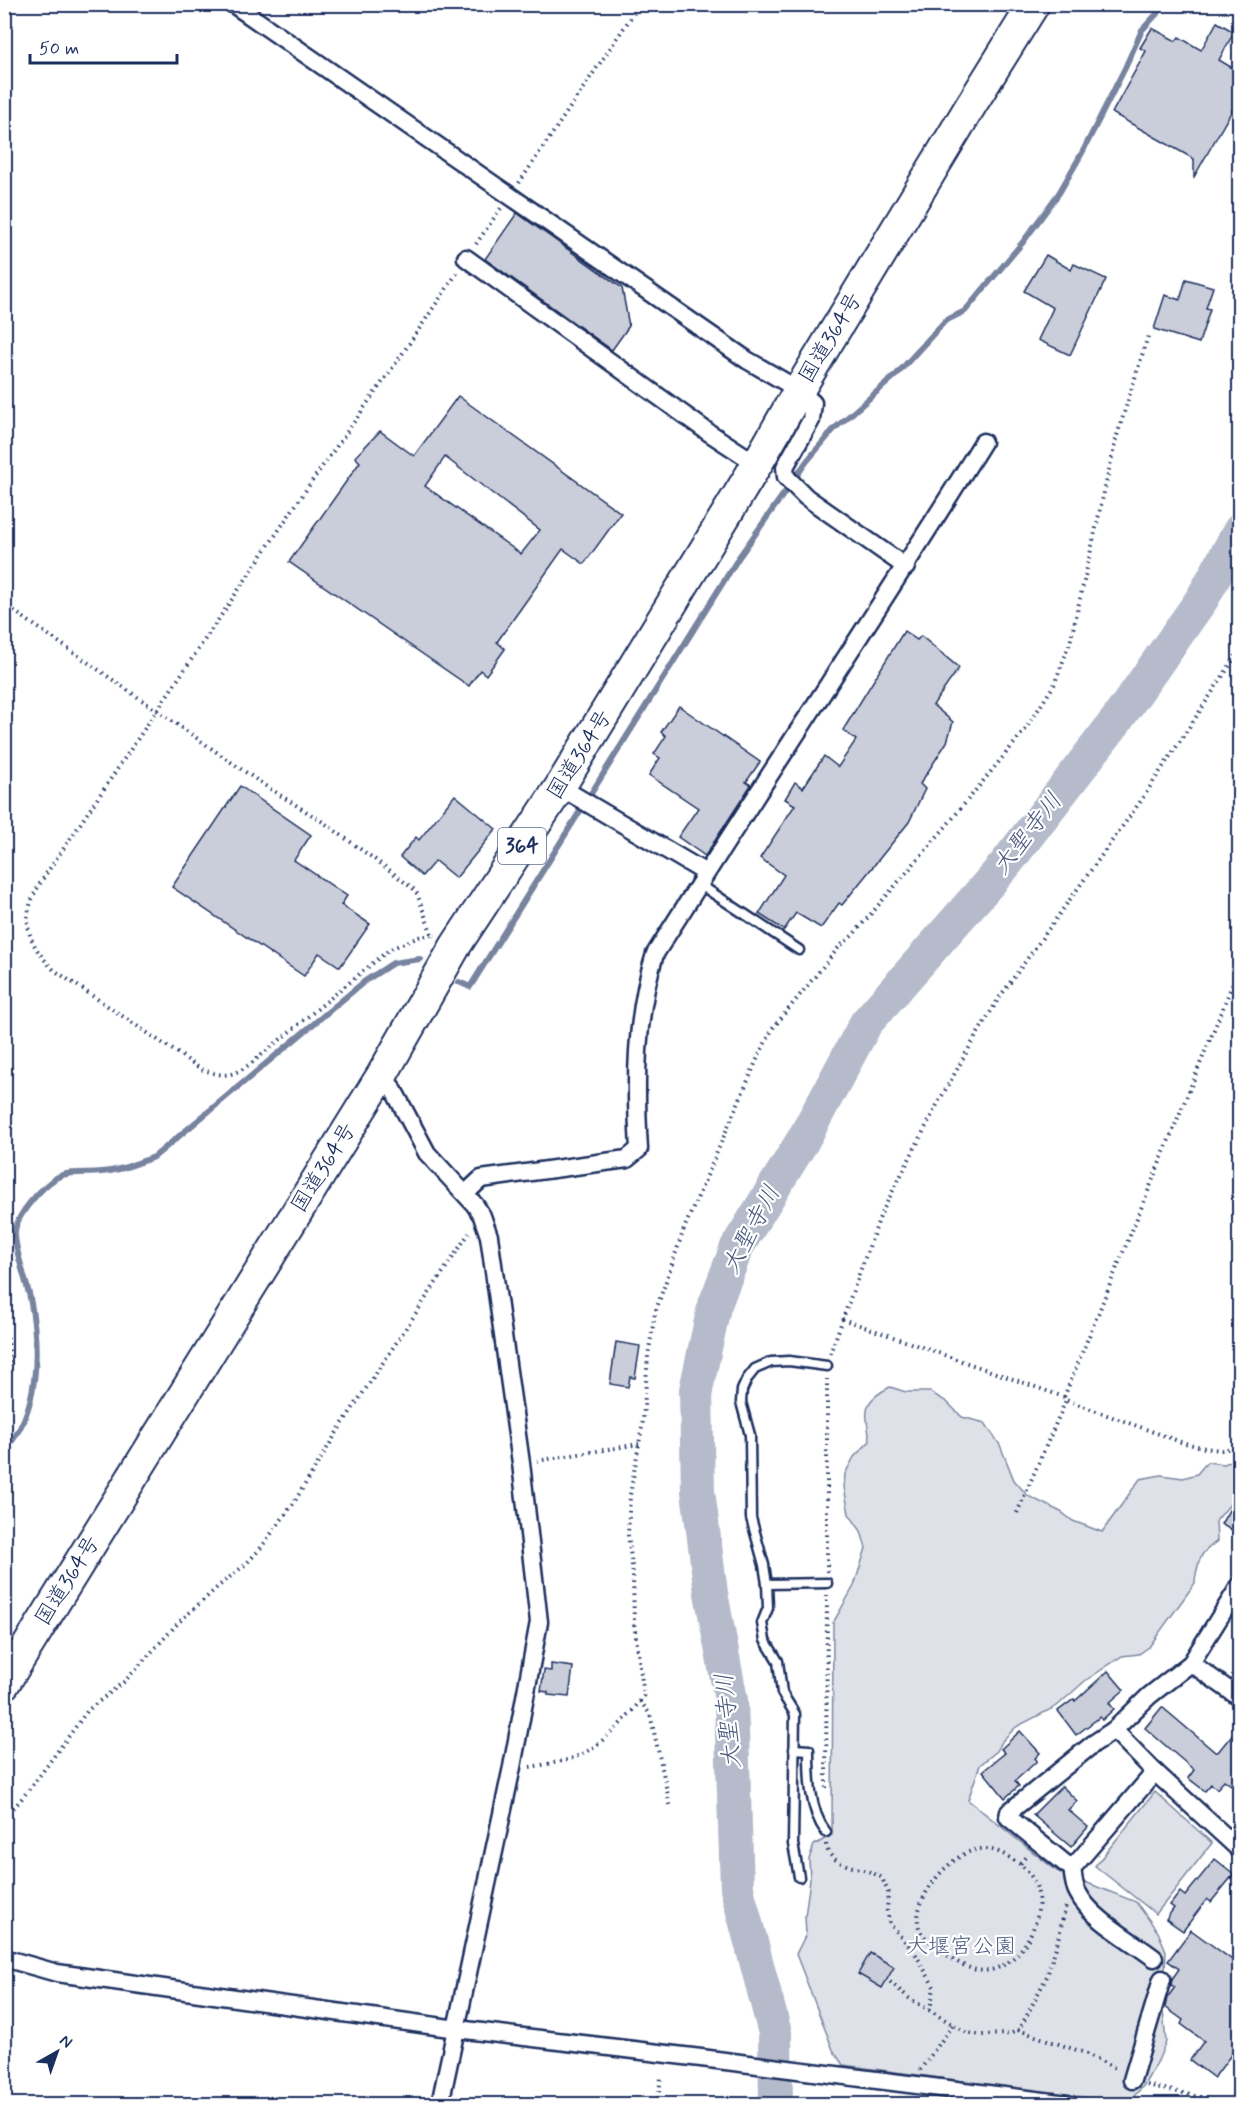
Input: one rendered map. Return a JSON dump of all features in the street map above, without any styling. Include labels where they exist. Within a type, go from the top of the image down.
[{"type":"highway","name":"国道364号","points":[[4,1684],[382,1075],[444,940],[560,787],[1034,4]]},
{"type":"street","points":[[233,4],[747,360],[800,390],[813,403],[811,420],[785,467],[786,477],[806,497],[906,567]]},
{"type":"street","points":[[466,258],[708,432],[757,464]]},
{"type":"street","points":[[466,1193],[481,1179],[627,1159],[639,1149],[636,1098],[639,1033],[656,954],[906,567],[983,442]]},
{"type":"street","points":[[560,787],[703,879]]},
{"type":"street","points":[[382,1075],[393,1089],[427,1153],[466,1193],[483,1216],[489,1236],[521,1463],[539,1622],[512,1767],[440,2104]]},
{"type":"street","points":[[1155,1772],[1081,1859],[1072,1865],[1067,1865],[1008,1817],[1009,1812],[1093,1744],[1114,1730],[1149,1695],[1191,1663],[1239,1585]]},
{"type":"street","points":[[1191,1663],[1239,1698]]},
{"type":"street","points":[[1114,1730],[1155,1772],[1239,1850]]},
{"type":"street","points":[[1072,1865],[1076,1889],[1084,1902],[1154,1958]]},
{"type":"street","points":[[4,1958],[57,1973],[457,2029],[1068,2104]]},
{"type":"street","points":[[1132,2080],[1162,1979]]},
{"type":"lane","points":[[703,879],[799,950]]},
{"type":"lane","points":[[799,1876],[793,1844],[795,1714],[782,1693],[778,1661],[765,1640],[762,1623],[768,1608],[767,1584],[751,1518],[750,1435],[741,1402],[742,1390],[755,1369],[771,1362],[789,1360],[827,1366]]},
{"type":"lane","points":[[767,1584],[827,1583]]},
{"type":"lane","points":[[794,1749],[809,1750],[815,1811],[826,1832]]},
{"type":"path","points":[[444,940],[419,938],[390,949],[254,1062],[238,1073],[228,1076],[201,1069],[54,970],[39,956],[31,940],[27,912],[32,898],[312,481],[396,363],[640,4]]},
{"type":"path","points":[[512,1767],[554,1763],[584,1754],[607,1735],[644,1696],[634,1623],[633,1574],[628,1535],[630,1496],[643,1421],[648,1356],[655,1312],[684,1229],[743,1088],[773,1028],[839,947],[852,936],[891,891],[1025,730],[1043,705],[1058,676],[1075,623],[1116,439],[1148,336]]},
{"type":"path","points":[[4,604],[264,785],[323,822],[416,891],[444,940]]},
{"type":"path","points":[[930,2010],[934,1987],[915,1953],[890,1924],[887,1911],[888,1892],[882,1878],[864,1870],[846,1866],[835,1859],[826,1848],[827,1366],[881,1214],[933,1112],[969,1048],[999,998],[1140,802],[1239,650]]},
{"type":"path","points":[[1017,1513],[1239,966]]},
{"type":"path","points":[[4,1816],[19,1802],[88,1710],[125,1681],[179,1622],[260,1549],[293,1504],[337,1432],[483,1216]]},
{"type":"path","points":[[842,1319],[1181,1442],[1221,1450],[1239,1447]]},
{"type":"path","points":[[4,1320],[10,1353],[10,1371],[4,1399]]},
{"type":"path","points":[[521,1463],[639,1444]]},
{"type":"path","points":[[640,1701],[650,1714],[671,1809]]},
{"type":"path","points":[[1020,1864],[1038,1842]]},
{"type":"path","points":[[980,1848],[999,1851],[1020,1864],[1028,1871],[1035,1883],[1039,1905],[1030,1933],[1012,1960],[1000,1968],[975,1970],[947,1955],[924,1936],[919,1916],[921,1906],[937,1875],[951,1861],[980,1848]]},
{"type":"path","points":[[890,1982],[909,1998],[967,2033],[1010,2034],[1018,2030],[1047,1976],[1066,1903],[1070,1894],[1076,1889]]},
{"type":"path","points":[[913,2084],[920,2068],[953,2025]]},
{"type":"path","points":[[657,2104],[661,2078]]},
{"type":"green space","points":[[890,1387],[906,1392],[930,1392],[947,1402],[962,1417],[985,1423],[1000,1445],[1014,1480],[1028,1496],[1061,1512],[1073,1521],[1102,1532],[1140,1479],[1161,1475],[1183,1478],[1197,1474],[1207,1462],[1224,1464],[1239,1459],[1239,1493],[1236,1504],[1231,1503],[1216,1521],[1217,1541],[1202,1555],[1195,1583],[1149,1647],[1139,1654],[1122,1656],[1085,1681],[1057,1706],[1016,1727],[1003,1740],[997,1751],[980,1765],[968,1800],[1057,1871],[1136,1902],[1158,1932],[1166,1951],[1163,2010],[1166,2042],[1144,2085],[1128,2103],[843,2065],[833,2050],[796,1954],[806,1934],[805,1916],[810,1880],[809,1859],[814,1845],[832,1835],[833,1623],[854,1586],[866,1548],[861,1531],[849,1514],[844,1487],[845,1474],[854,1457],[870,1441],[867,1415],[869,1403],[880,1392]]},
{"type":"green space","points":[[1155,1792],[1212,1843],[1156,1914],[1095,1866]]},
{"type":"building","points":[[1217,22],[1234,32],[1219,60],[1239,72],[1239,111],[1234,107],[1194,177],[1194,159],[1112,113],[1146,51],[1140,48],[1152,28],[1176,41],[1179,37],[1201,50]]},
{"type":"building","points":[[517,213],[622,288],[629,326],[612,350],[485,259]]},
{"type":"building","points":[[1046,255],[1071,270],[1074,264],[1106,279],[1070,355],[1038,340],[1053,308],[1024,291]]},
{"type":"building","points":[[1186,279],[1213,287],[1206,308],[1210,309],[1199,343],[1154,329],[1165,295],[1180,300]]},
{"type":"building","points":[[458,396],[621,513],[584,564],[563,549],[497,642],[505,649],[486,675],[480,670],[469,686],[289,562],[360,462],[355,457],[380,431],[414,456]],"holes":[[[445,457],[540,530],[521,554],[425,486]]]},
{"type":"building","points":[[904,631],[917,640],[921,636],[959,668],[933,705],[953,722],[947,742],[920,784],[925,789],[909,822],[842,905],[839,903],[821,928],[796,913],[784,930],[759,914],[784,875],[760,858],[795,805],[785,799],[795,782],[803,788],[824,756],[838,767],[856,740],[843,730]]},
{"type":"building","points":[[679,706],[760,762],[746,782],[751,785],[705,856],[678,837],[698,808],[649,775],[660,758],[654,754],[666,736],[661,732]]},
{"type":"building","points":[[240,786],[311,835],[294,860],[347,896],[341,905],[370,924],[340,967],[319,953],[304,976],[172,887]]},
{"type":"building","points":[[455,795],[496,829],[456,878],[435,861],[422,876],[400,857],[416,837],[419,840]]},
{"type":"building","points":[[616,1342],[640,1346],[635,1378],[630,1377],[628,1387],[610,1384]]},
{"type":"building","points":[[1239,1493],[1239,1535],[1221,1524]]},
{"type":"building","points":[[551,1664],[573,1667],[569,1697],[548,1695],[548,1692],[541,1691],[544,1670],[551,1671]]},
{"type":"building","points":[[1108,1671],[1124,1690],[1109,1703],[1114,1709],[1102,1720],[1100,1717],[1076,1735],[1058,1711],[1074,1699],[1075,1701]]},
{"type":"building","points":[[1162,1707],[1215,1752],[1218,1752],[1239,1726],[1239,1775],[1231,1785],[1224,1780],[1217,1789],[1211,1784],[1205,1791],[1188,1778],[1194,1770],[1145,1728]]},
{"type":"building","points":[[1020,1731],[1040,1753],[1035,1758],[1037,1761],[1015,1781],[1019,1786],[1005,1798],[983,1771],[1005,1753],[1001,1749]]},
{"type":"building","points":[[1062,1786],[1077,1801],[1068,1810],[1088,1827],[1071,1847],[1033,1815]]},
{"type":"building","points":[[1215,1859],[1234,1874],[1211,1902],[1207,1899],[1183,1931],[1166,1919],[1174,1908],[1170,1905],[1180,1892],[1185,1896]]},
{"type":"building","points":[[1191,1930],[1239,1965],[1239,2056],[1233,2052],[1214,2078],[1190,2060],[1204,2041],[1181,2024],[1183,2020],[1165,2007],[1167,1998],[1175,1987],[1171,1985],[1172,1979],[1179,1969],[1168,1961]]},
{"type":"building","name":"大堰宮公園","points":[[870,1953],[894,1967],[882,1988],[858,1974]]},
{"type":"waterway","points":[[459,982],[470,987],[739,557],[807,461],[834,429],[896,375],[945,321],[965,311],[1023,242],[1059,193],[1082,153],[1142,30],[1166,4]]},
{"type":"waterway","name":"大聖寺川","points":[[776,2104],[775,2033],[737,1889],[731,1700],[711,1593],[698,1491],[696,1390],[714,1307],[737,1247],[803,1140],[866,1023],[1004,866],[1116,721],[1202,599],[1240,530]]},
{"type":"waterway","points":[[4,1451],[25,1418],[34,1379],[36,1358],[33,1317],[15,1237],[20,1217],[31,1201],[50,1182],[61,1176],[115,1170],[154,1157],[365,981],[393,963],[420,959]]}]
